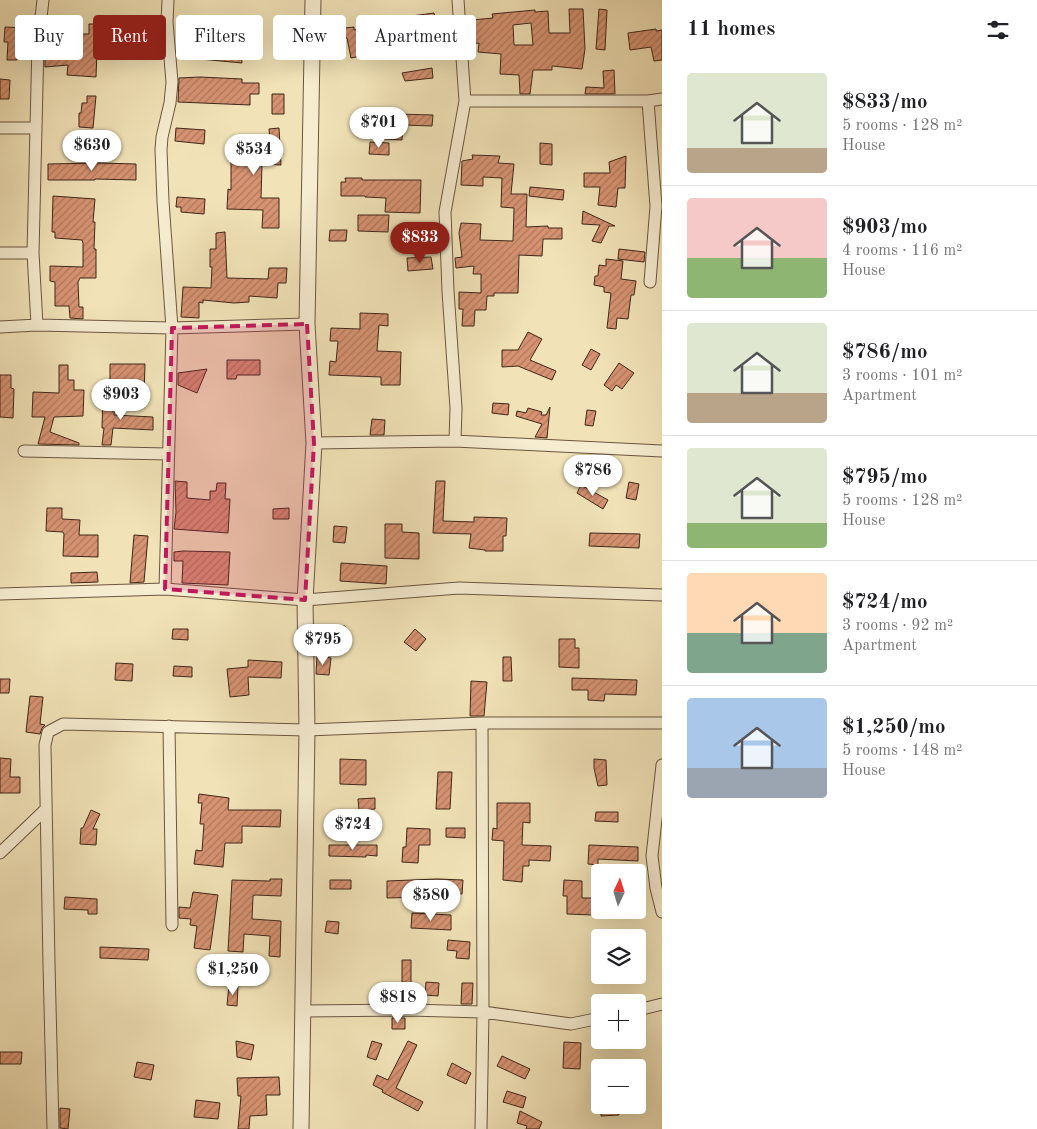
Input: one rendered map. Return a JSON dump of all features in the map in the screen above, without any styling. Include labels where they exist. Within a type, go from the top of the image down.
[{"type":"street","points":[[37,325],[33,252],[38,43],[43,0]]},
{"type":"street","points":[[165,589],[172,328],[161,150],[172,82],[167,22],[168,0]]},
{"type":"street","points":[[301,1129],[306,600],[314,443],[307,324],[313,0]]},
{"type":"street","points":[[456,441],[456,408],[445,212],[465,101],[458,0]]},
{"type":"street","points":[[465,101],[662,99]]},
{"type":"street","points":[[648,100],[656,206],[650,282]]},
{"type":"street","points":[[0,128],[36,128]]},
{"type":"street","points":[[0,253],[33,252]]},
{"type":"street","points":[[0,327],[37,325],[172,328],[307,324]]},
{"type":"street","points":[[314,443],[456,441],[662,451]]},
{"type":"street","points":[[24,451],[168,454]]},
{"type":"street","points":[[0,594],[165,589],[306,600],[459,588],[662,595]]},
{"type":"street","points":[[53,1129],[45,744],[48,732],[63,724],[306,730],[482,724],[662,723]]},
{"type":"street","points":[[481,1129],[483,1012],[482,724]]},
{"type":"street","points":[[169,726],[172,925]]},
{"type":"street","points":[[662,765],[652,856],[656,888],[662,912]]},
{"type":"street","points":[[0,853],[46,809]]},
{"type":"street","points":[[646,1008],[662,1004]]},
{"type":"street","points":[[302,1011],[409,1010],[483,1012],[570,1024],[591,1020]]},
{"type":"highlighted area","points":[[307,324],[314,443],[305,600],[165,589],[172,328]]},
{"type":"building","points":[[569,9],[583,9],[585,49],[582,69],[552,66],[552,70],[533,70],[530,94],[520,94],[519,75],[500,74],[501,54],[478,52],[479,43],[476,43],[476,20],[493,18],[492,14],[535,10],[535,12],[548,11],[549,33],[570,33]],"holes":[[[531,23],[533,45],[514,45],[513,25]]]},
{"type":"building","points":[[599,9],[607,10],[605,50],[596,49]]},
{"type":"building","points":[[89,24],[93,24],[93,60],[97,60],[96,77],[67,75],[68,65],[45,67],[45,60],[83,60],[83,34],[89,34]]},
{"type":"building","points":[[5,27],[15,28],[15,60],[7,60],[8,42],[4,42]]},
{"type":"building","points":[[354,27],[354,30],[356,30],[356,57],[351,58],[346,38],[346,28]]},
{"type":"building","points":[[656,29],[656,31],[662,30],[662,60],[654,61],[651,47],[630,50],[628,33]]},
{"type":"building","points":[[210,60],[242,60],[242,63]]},
{"type":"building","points":[[432,68],[433,78],[405,81],[402,73]]},
{"type":"building","points":[[614,70],[615,94],[585,94],[586,87],[604,88],[603,71]]},
{"type":"building","points":[[179,78],[242,79],[242,83],[259,83],[259,94],[250,94],[250,105],[178,102]]},
{"type":"building","points":[[0,79],[10,80],[9,99],[0,99]]},
{"type":"building","points":[[272,94],[284,94],[284,114],[272,114]]},
{"type":"building","points":[[87,96],[96,96],[93,128],[79,127],[79,113],[81,113],[82,103],[87,103]]},
{"type":"building","points":[[395,114],[433,115],[432,126],[403,125],[402,140],[384,139],[383,117],[395,116]]},
{"type":"building","points":[[176,128],[205,130],[204,144],[175,141]]},
{"type":"building","points":[[279,128],[281,165],[262,164],[261,198],[279,198],[279,228],[262,228],[263,210],[227,209],[228,189],[231,190],[231,139],[270,140],[269,129]]},
{"type":"building","points":[[370,142],[389,143],[389,155],[369,154]]},
{"type":"building","points":[[540,143],[552,144],[552,165],[540,164]]},
{"type":"building","points":[[472,155],[500,156],[498,163],[514,164],[511,194],[527,194],[526,227],[548,226],[548,228],[562,228],[562,239],[543,239],[542,256],[519,255],[518,293],[494,293],[494,296],[487,296],[486,310],[475,310],[474,326],[462,326],[463,309],[459,309],[459,292],[481,293],[481,274],[473,274],[474,266],[456,268],[455,258],[462,257],[459,233],[461,223],[481,224],[480,240],[513,241],[514,208],[501,207],[502,178],[483,177],[483,186],[461,185],[462,161],[473,159]]},
{"type":"building","points":[[626,156],[625,188],[618,188],[616,207],[598,205],[600,187],[584,187],[584,173],[610,173],[609,162]]},
{"type":"building","points":[[48,164],[136,164],[136,180],[48,180]]},
{"type":"building","points":[[345,178],[362,178],[362,180],[421,180],[420,213],[385,212],[386,198],[341,196],[341,182],[346,182]]},
{"type":"building","points":[[530,187],[564,190],[563,200],[529,196]]},
{"type":"building","points":[[53,196],[95,199],[93,222],[95,222],[96,278],[80,278],[78,282],[79,307],[83,307],[83,319],[70,318],[69,306],[55,306],[55,282],[50,281],[50,266],[83,267],[83,243],[82,240],[55,238],[55,232],[52,232]]},
{"type":"building","points":[[177,197],[205,199],[204,214],[181,212],[181,207],[176,207]]},
{"type":"building","points":[[583,211],[615,226],[609,226],[601,243],[592,241],[600,225],[582,224]]},
{"type":"building","points":[[358,215],[389,215],[388,232],[358,231]]},
{"type":"building","points":[[330,230],[347,230],[346,241],[329,241]]},
{"type":"building","points":[[225,232],[227,278],[268,279],[269,268],[287,268],[286,283],[278,283],[277,298],[249,296],[249,302],[234,303],[203,300],[203,303],[199,302],[199,318],[181,317],[183,287],[211,288],[212,267],[210,267],[210,249],[216,249],[216,233]]},
{"type":"building","points":[[619,249],[645,252],[644,262],[618,259]]},
{"type":"building","points":[[431,257],[433,269],[408,271],[407,258]]},
{"type":"building","points":[[606,259],[623,261],[621,279],[636,281],[634,295],[631,295],[628,319],[617,318],[616,329],[607,328],[611,293],[604,292],[604,287],[594,285],[595,276],[598,276],[599,265],[606,266]]},
{"type":"building","points":[[360,313],[388,314],[388,326],[379,325],[377,351],[401,352],[400,385],[381,385],[381,377],[329,375],[330,361],[336,362],[338,341],[330,341],[331,328],[360,329]]},
{"type":"building","points":[[528,332],[542,339],[530,360],[556,371],[552,380],[518,366],[502,367],[502,350],[518,350]]},
{"type":"building","points":[[591,349],[600,354],[591,370],[582,365]]},
{"type":"building","points":[[227,360],[260,360],[260,375],[237,375],[236,379],[227,379]]},
{"type":"building","points":[[619,363],[634,373],[622,389],[616,385],[612,391],[604,385]]},
{"type":"building","points":[[110,364],[145,364],[144,396],[110,395]]},
{"type":"building","points":[[59,365],[68,365],[68,380],[74,380],[74,390],[84,390],[83,416],[54,417],[50,432],[79,443],[79,445],[38,444],[45,417],[32,417],[33,392],[59,393]]},
{"type":"building","points":[[207,369],[197,393],[178,385],[178,373]]},
{"type":"building","points":[[0,375],[11,375],[11,388],[14,389],[13,418],[0,417]]},
{"type":"building","points":[[103,396],[115,396],[114,415],[153,417],[153,430],[113,428],[111,445],[102,445],[104,428],[102,428]]},
{"type":"building","points":[[493,403],[509,404],[508,415],[492,413]]},
{"type":"building","points":[[550,407],[547,438],[535,437],[542,424],[516,416],[517,411],[526,413],[528,408],[542,412],[541,415],[546,415]]},
{"type":"building","points":[[587,410],[596,411],[593,426],[585,425]]},
{"type":"building","points":[[372,419],[385,420],[384,435],[370,435]]},
{"type":"building","points":[[175,481],[187,482],[187,498],[210,500],[210,491],[216,491],[217,483],[226,483],[225,499],[230,499],[228,533],[174,529],[176,512]]},
{"type":"building","points":[[436,481],[445,481],[443,521],[474,522],[474,517],[507,518],[506,536],[503,536],[503,551],[485,551],[469,548],[471,534],[433,533]]},
{"type":"building","points":[[629,482],[639,484],[636,500],[626,498]]},
{"type":"building","points":[[581,485],[608,500],[603,509],[577,493]]},
{"type":"building","points":[[47,508],[62,508],[62,519],[80,520],[79,535],[98,535],[98,557],[63,556],[63,532],[46,531]]},
{"type":"building","points":[[289,508],[289,519],[273,519],[273,509]]},
{"type":"building","points":[[385,524],[402,524],[402,532],[419,533],[419,559],[385,558]]},
{"type":"building","points":[[334,526],[347,527],[345,543],[333,542]]},
{"type":"building","points":[[590,533],[640,534],[639,548],[589,546]]},
{"type":"building","points":[[134,535],[148,536],[144,582],[130,583]]},
{"type":"building","points":[[174,552],[230,552],[228,585],[182,583],[183,561],[174,561]]},
{"type":"building","points":[[341,563],[387,566],[386,584],[340,581]]},
{"type":"building","points":[[97,572],[98,582],[71,583],[71,573]]},
{"type":"building","points":[[334,626],[345,626],[345,653],[334,653]]},
{"type":"building","points":[[173,629],[188,629],[188,640],[172,639]]},
{"type":"building","points":[[415,629],[426,639],[416,651],[404,642]]},
{"type":"building","points":[[559,639],[575,639],[575,648],[579,648],[579,668],[559,667]]},
{"type":"building","points":[[317,656],[331,658],[329,675],[316,674]]},
{"type":"building","points":[[503,657],[511,657],[512,681],[503,681]]},
{"type":"building","points":[[248,660],[282,662],[281,678],[248,677],[249,695],[230,697],[227,669],[248,667]]},
{"type":"building","points":[[116,663],[133,664],[132,681],[115,680]]},
{"type":"building","points":[[174,666],[192,667],[192,677],[173,676]]},
{"type":"building","points":[[572,678],[637,680],[636,695],[605,694],[604,701],[588,700],[588,690],[572,690]]},
{"type":"building","points":[[0,679],[10,679],[9,693],[0,693]]},
{"type":"building","points":[[471,681],[487,682],[484,716],[470,716]]},
{"type":"building","points":[[30,696],[43,697],[40,724],[45,725],[40,734],[26,732]]},
{"type":"building","points":[[0,758],[11,759],[10,777],[20,777],[20,793],[0,793]]},
{"type":"building","points":[[340,759],[366,760],[366,785],[340,784]]},
{"type":"building","points":[[594,759],[606,760],[607,785],[598,786]]},
{"type":"building","points":[[438,772],[452,772],[450,809],[436,809]]},
{"type":"building","points":[[199,794],[229,798],[228,810],[281,810],[280,827],[242,826],[242,843],[225,843],[223,867],[194,864],[196,850],[202,851],[204,824],[200,824],[202,803],[198,803]]},
{"type":"building","points":[[375,798],[375,809],[359,810],[358,799]]},
{"type":"building","points":[[497,803],[530,803],[530,823],[523,822],[522,845],[551,846],[550,861],[529,860],[529,866],[523,866],[522,882],[503,880],[504,841],[492,840],[493,828],[497,829]]},
{"type":"building","points":[[91,810],[100,814],[93,829],[97,829],[96,845],[80,844],[81,828],[83,828]]},
{"type":"building","points":[[596,812],[618,812],[618,822],[595,821]]},
{"type":"building","points":[[407,828],[430,829],[430,845],[419,845],[418,863],[402,862],[403,847],[406,847]]},
{"type":"building","points":[[446,828],[465,828],[465,838],[446,837]]},
{"type":"building","points":[[329,845],[377,845],[377,856],[329,856]]},
{"type":"building","points":[[589,845],[638,847],[638,861],[598,859],[598,864],[588,864]]},
{"type":"building","points":[[270,879],[282,879],[281,896],[253,896],[252,919],[281,921],[280,957],[269,956],[270,936],[244,934],[243,952],[228,951],[232,880],[270,881]]},
{"type":"building","points":[[330,880],[351,880],[351,889],[330,889]]},
{"type":"building","points":[[463,880],[462,894],[425,892],[425,897],[387,898],[387,881]]},
{"type":"building","points":[[564,880],[582,881],[582,898],[591,898],[591,915],[567,914],[567,896],[563,896]]},
{"type":"building","points":[[193,892],[218,895],[210,950],[194,948],[197,926],[190,925],[191,919],[179,918],[179,907],[190,908]]},
{"type":"building","points":[[65,897],[97,899],[97,914],[88,914],[88,910],[64,909]]},
{"type":"building","points":[[412,913],[451,915],[451,930],[411,928]]},
{"type":"building","points":[[327,921],[339,922],[338,934],[325,932]]},
{"type":"building","points":[[448,940],[470,942],[469,959],[456,958],[457,951],[447,950]]},
{"type":"building","points":[[100,947],[149,949],[148,960],[100,958]]},
{"type":"building","points":[[402,960],[411,960],[411,983],[402,982]]},
{"type":"building","points":[[426,982],[439,983],[438,996],[425,995]]},
{"type":"building","points":[[462,983],[473,983],[472,1004],[461,1004]]},
{"type":"building","points":[[229,985],[238,986],[237,1006],[227,1005]]},
{"type":"building","points":[[392,1018],[405,1018],[405,1029],[392,1029]]},
{"type":"building","points":[[236,1041],[254,1045],[251,1060],[237,1057]]},
{"type":"building","points":[[372,1041],[382,1044],[376,1060],[367,1057]]},
{"type":"building","points":[[408,1041],[417,1045],[396,1088],[423,1102],[418,1111],[382,1092],[383,1090],[373,1085],[377,1075],[388,1080]]},
{"type":"building","points":[[564,1042],[581,1043],[580,1069],[563,1068]]},
{"type":"building","points":[[0,1052],[22,1052],[21,1064],[0,1064]]},
{"type":"building","points":[[502,1056],[530,1069],[525,1079],[497,1066]]},
{"type":"building","points":[[137,1062],[154,1065],[151,1080],[134,1077]]},
{"type":"building","points":[[452,1063],[471,1073],[466,1084],[447,1075]]},
{"type":"building","points":[[279,1077],[280,1095],[266,1095],[267,1115],[250,1116],[249,1129],[238,1129],[241,1096],[238,1096],[237,1078]]},
{"type":"building","points":[[507,1091],[526,1097],[523,1108],[503,1102]]},
{"type":"building","points":[[196,1100],[220,1103],[218,1119],[194,1117]]},
{"type":"building","points":[[60,1108],[70,1109],[68,1129],[60,1128]]},
{"type":"building","points":[[520,1111],[542,1122],[539,1129],[526,1129],[527,1126],[517,1123]]},
{"type":"building","points":[[601,1114],[619,1115],[601,1116]]}]
